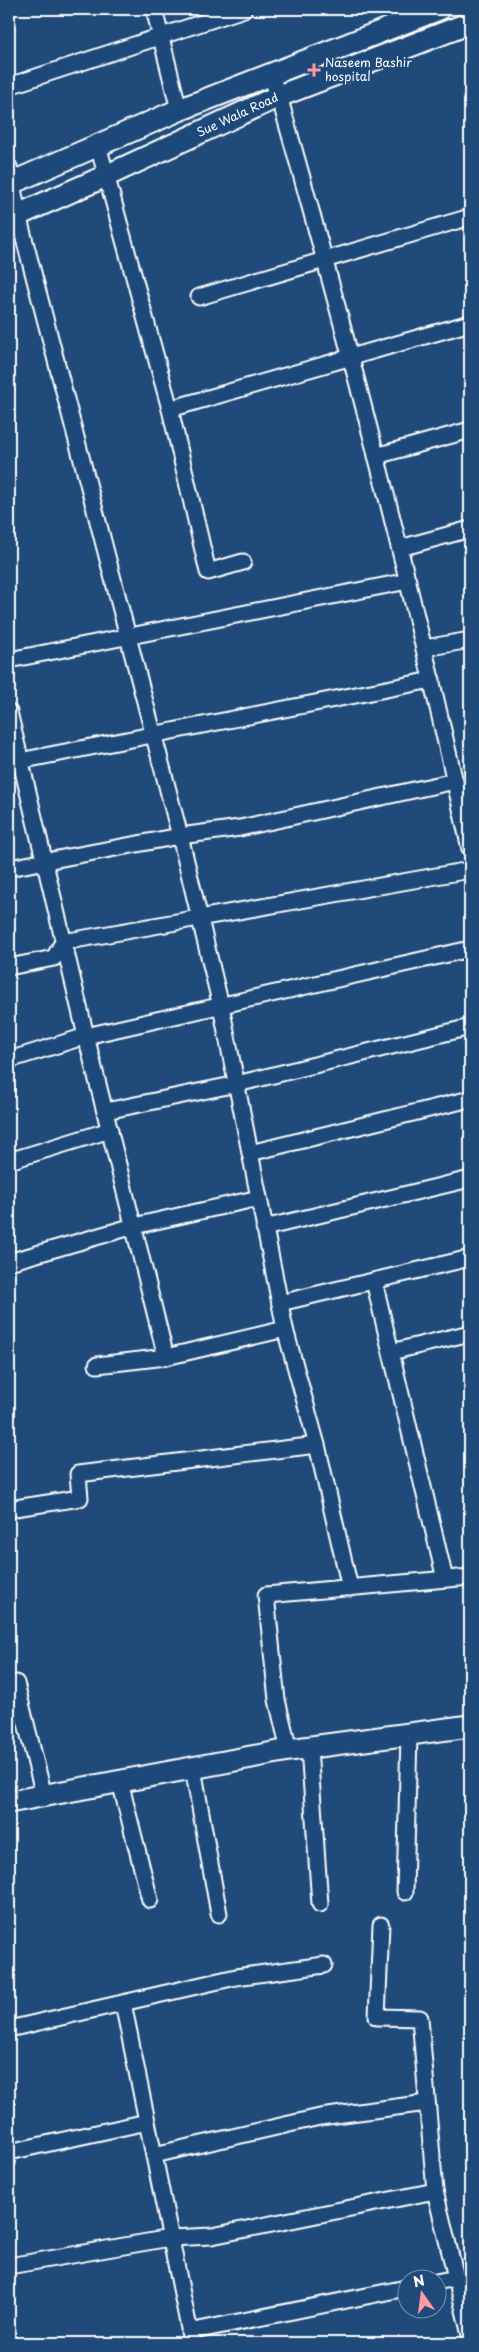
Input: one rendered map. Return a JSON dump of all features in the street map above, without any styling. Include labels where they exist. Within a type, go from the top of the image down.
[{"type":"street","points":[[154,9],[179,110]]},
{"type":"street","points":[[9,86],[244,9]]},
{"type":"street","points":[[350,1588],[317,1445],[285,1329],[221,1006],[200,918],[129,637],[14,217],[10,178],[98,145],[179,110],[438,9]]},
{"type":"street","name":"Sue Wala Road","points":[[14,217],[108,176],[279,96],[470,23]]},
{"type":"street","points":[[270,75],[279,96],[326,260],[425,648],[470,849]]},
{"type":"street","points":[[98,145],[170,409],[208,572],[243,562]]},
{"type":"street","points":[[199,297],[470,217]]},
{"type":"street","points":[[170,409],[470,323]]},
{"type":"street","points":[[376,456],[470,430]]},
{"type":"street","points":[[400,548],[470,529]]},
{"type":"street","points":[[9,660],[408,581]]},
{"type":"street","points":[[425,648],[470,640]]},
{"type":"street","points":[[14,762],[432,680]]},
{"type":"street","points":[[9,712],[14,762],[44,861],[166,1357]]},
{"type":"street","points":[[9,868],[180,836],[240,828],[455,781]]},
{"type":"street","points":[[63,942],[470,870]]},
{"type":"street","points":[[9,968],[54,958],[63,942]]},
{"type":"street","points":[[9,1060],[86,1036],[470,949]]},
{"type":"street","points":[[106,1111],[237,1084],[470,1027]]},
{"type":"street","points":[[250,1153],[470,1099]]},
{"type":"street","points":[[9,1161],[110,1130]]},
{"type":"street","points":[[264,1228],[470,1179]]},
{"type":"street","points":[[9,1262],[134,1226],[258,1198]]},
{"type":"street","points":[[280,1303],[470,1258]]},
{"type":"street","points":[[374,1280],[445,1579]]},
{"type":"street","points":[[98,1365],[166,1357],[285,1329]]},
{"type":"street","points":[[390,1352],[470,1333]]},
{"type":"street","points":[[9,1510],[80,1498],[78,1474],[317,1445]]},
{"type":"street","points":[[320,1904],[299,1749],[277,1700],[266,1595],[470,1577]]},
{"type":"street","points":[[9,1685],[16,1683],[44,1796]]},
{"type":"street","points":[[9,1802],[299,1749],[470,1726]]},
{"type":"street","points":[[405,1892],[409,1734]]},
{"type":"street","points":[[193,1768],[219,1914]]},
{"type":"street","points":[[120,1782],[150,1900]]},
{"type":"street","points":[[381,1925],[377,2017],[420,2018],[435,2191],[470,2336]]},
{"type":"street","points":[[9,2029],[236,1977],[324,1965]]},
{"type":"street","points":[[123,2003],[190,2338],[396,2290]]},
{"type":"street","points":[[154,2155],[320,2117],[427,2103]]},
{"type":"street","points":[[9,2152],[147,2122]]},
{"type":"street","points":[[9,2266],[170,2238],[212,2236],[435,2191]]},
{"type":"street","points":[[446,2280],[456,2278]]},
{"type":"place","name":"Naseem Bashir hospital","points":[[314,70]]}]
